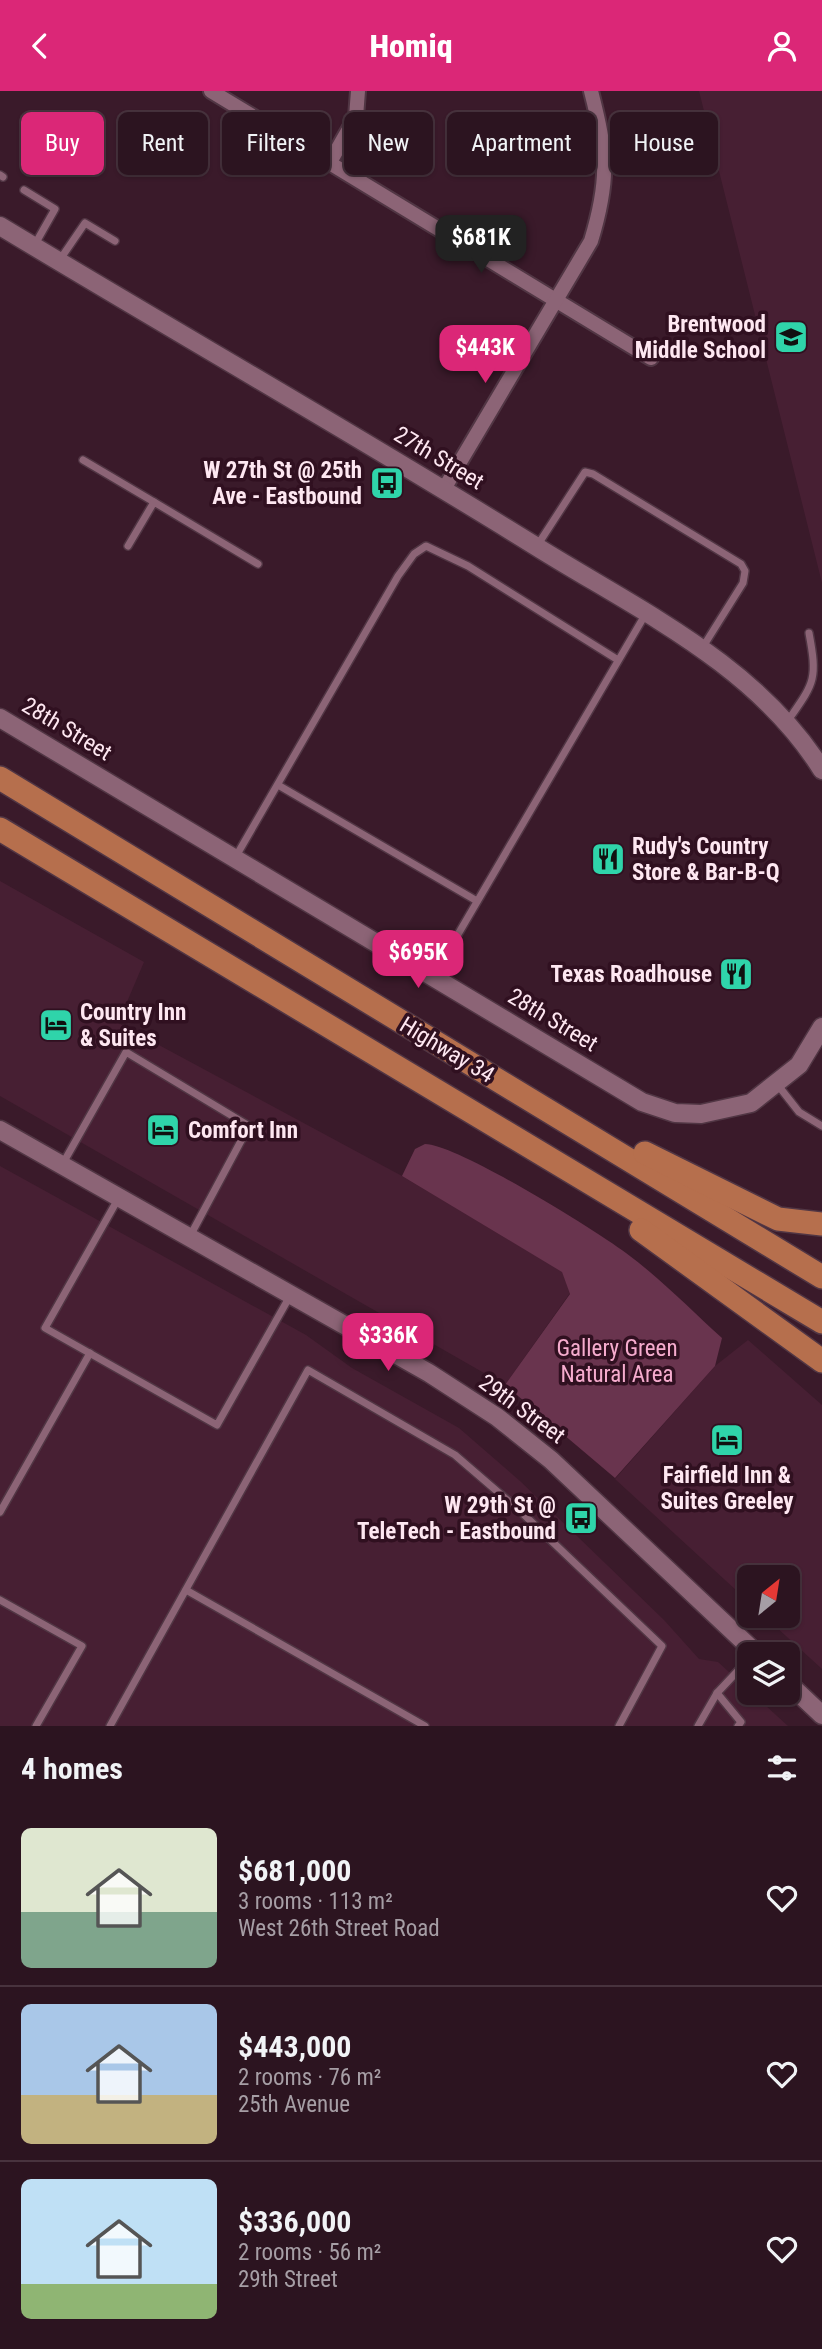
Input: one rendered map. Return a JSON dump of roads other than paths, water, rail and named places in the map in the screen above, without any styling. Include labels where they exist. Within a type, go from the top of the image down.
[{"type":"highway","name":"Highway 34","points":[[0,778],[822,1277]]},
{"type":"highway","name":"Highway 34","points":[[0,829],[822,1322]]},
{"type":"highway","points":[[593,1139],[634,1147],[778,1219],[822,1224]]},
{"type":"highway","points":[[546,1158],[601,1202],[822,1361]]},
{"type":"street","points":[[211,91],[246,112]]},
{"type":"street","points":[[358,91],[356,117],[330,162],[651,358]]},
{"type":"street","points":[[444,489],[591,241],[604,200],[607,170],[604,142],[592,91]]},
{"type":"street","name":"27th Street","points":[[0,226],[444,489],[701,650],[743,679],[786,722],[822,770]]},
{"type":"street","name":"28th Street","points":[[0,718],[642,1102],[674,1113],[701,1114],[751,1103],[799,1065],[822,1027]]},
{"type":"street","name":"29th Street","points":[[0,1131],[429,1373],[497,1417],[551,1460],[740,1642]]},
{"type":"street","points":[[800,1694],[822,1715]]},
{"type":"lane","points":[[24,190],[55,209],[33,246]]},
{"type":"lane","points":[[59,262],[85,223],[115,241]]},
{"type":"lane","points":[[83,460],[258,564]]},
{"type":"lane","points":[[536,547],[585,472],[593,474],[741,564],[745,571],[743,583],[701,650]]},
{"type":"lane","points":[[128,546],[154,502]]},
{"type":"lane","points":[[235,858],[398,576],[414,554],[426,546],[468,566],[618,660]]},
{"type":"lane","points":[[433,977],[645,615]]},
{"type":"lane","points":[[786,722],[810,688],[815,675],[809,633]]},
{"type":"lane","points":[[278,785],[477,901]]},
{"type":"lane","points":[[62,1166],[127,1052],[250,1126],[189,1239]]},
{"type":"lane","points":[[776,1083],[799,1112],[822,1126]]},
{"type":"lane","points":[[118,1198],[45,1328],[217,1425],[290,1296]]},
{"type":"lane","points":[[0,1512],[90,1353]]},
{"type":"lane","points":[[110,1726],[308,1370],[455,1455],[519,1510],[662,1646],[619,1726]]},
{"type":"lane","points":[[186,1590],[425,1726]]},
{"type":"lane","points":[[0,1600],[82,1646],[36,1726]]},
{"type":"lane","points":[[698,1726],[717,1693],[737,1672]]},
{"type":"lane","points":[[717,1693],[741,1722],[738,1726]]},
{"type":"place","name":"Brentwood Middle School","points":[[791,337]]},
{"type":"place","name":"W 27th St @ 25th Ave - Eastbound","points":[[387,483]]},
{"type":"place","name":"Rudy's Country Store & Bar-B-Q","points":[[608,859]]},
{"type":"place","name":"Texas Roadhouse","points":[[736,974]]},
{"type":"place","name":"Country Inn & Suites","points":[[56,1025]]},
{"type":"place","name":"Comfort Inn","points":[[163,1130]]},
{"type":"place","name":"Fairfield Inn & Suites Greeley","points":[[727,1440]]},
{"type":"place","name":"W 29th St @ TeleTech - Eastbound","points":[[581,1518]]},
{"type":"park label","name":"Gallery Green Natural Area","points":[[617,1361]]}]
